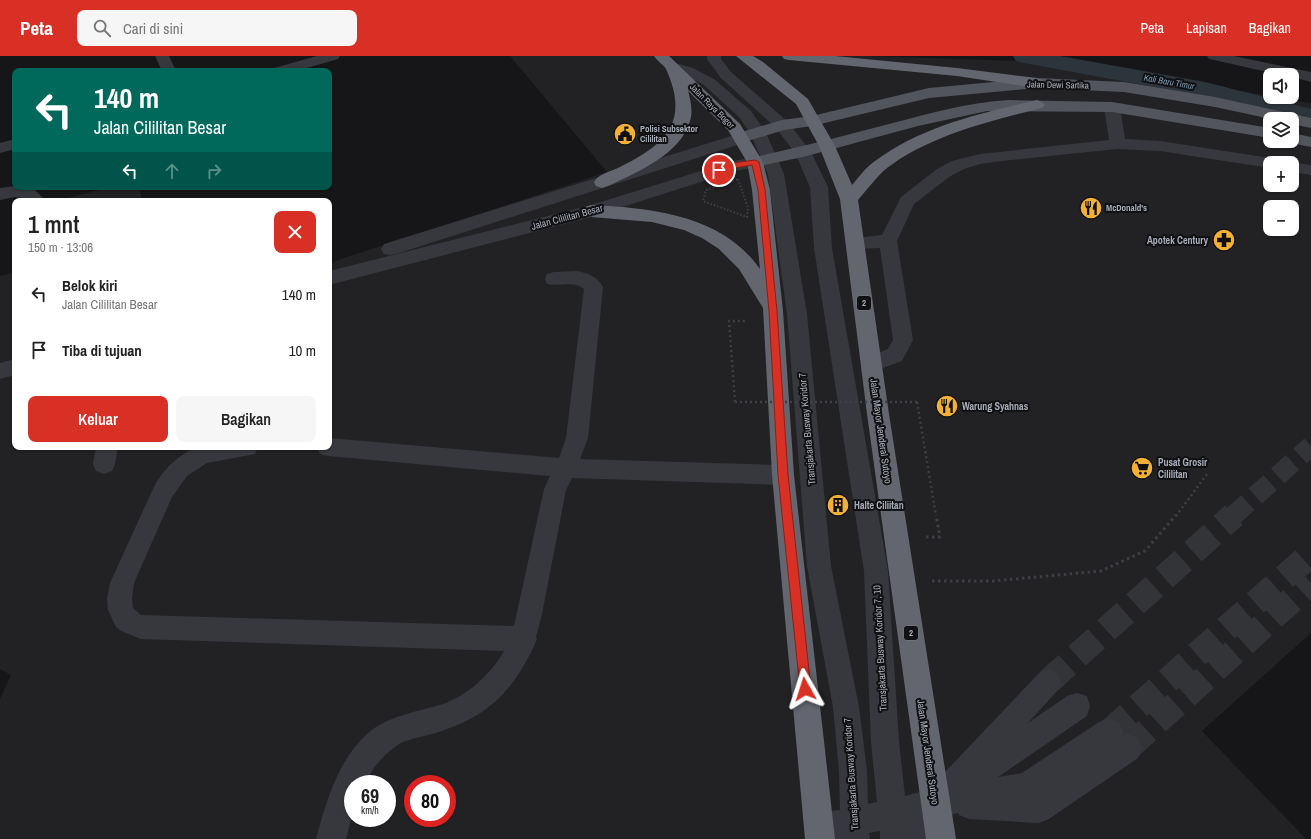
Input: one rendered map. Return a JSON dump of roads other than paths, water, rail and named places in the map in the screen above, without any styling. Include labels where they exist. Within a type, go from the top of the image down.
[{"type":"highway","name":"2","points":[[742,56],[758,66],[803,102],[826,146]]},
{"type":"highway","points":[[789,56],[957,72],[1037,83]]},
{"type":"highway","points":[[602,182],[638,165],[659,151],[681,127],[684,110],[682,93],[666,61]]},
{"type":"highway","points":[[849,199],[880,165],[940,132],[991,116],[1037,105]]},
{"type":"highway","name":"Jalan Mayor Jenderal Sutoyo","points":[[826,146],[849,199],[877,407],[904,581],[941,839]]},
{"type":"highway","points":[[762,160],[762,190],[774,316],[783,475],[820,833]]},
{"type":"highway","points":[[591,211],[653,215],[694,227],[708,234],[742,260],[758,282],[774,316]]},
{"type":"main road","name":"Jalan Dewi Sartika","points":[[782,125],[812,121],[929,93],[1037,83],[1124,87],[1215,102],[1311,123]]},
{"type":"main road","name":"Jalan Dewi Sartika","points":[[803,152],[916,122],[987,106],[1037,105],[1112,107],[1263,132]]},
{"type":"main road","name":"Jalan Cililitan Besar","points":[[750,136],[782,125]]},
{"type":"main road","points":[[1299,139],[1311,142]]},
{"type":"main road","name":"Jalan Cililitan Besar","points":[[762,160],[803,152]]},
{"type":"street","points":[[162,56],[168,68]]},
{"type":"street","points":[[290,68],[333,56]]},
{"type":"street","points":[[714,56],[714,59],[726,75],[782,125],[803,152],[819,188],[823,248],[858,458]]},
{"type":"street","points":[[1214,56],[1311,77]]},
{"type":"street","name":"Transjakarta Busway Koridor 7","points":[[666,61],[709,82],[745,114],[750,136],[762,160],[776,174],[797,314],[815,535],[826,605],[846,707],[853,771],[855,830]]},
{"type":"street","points":[[1112,107],[1117,144]]},
{"type":"street","name":"Jalan Cililitan Besar","points":[[332,271],[384,251],[750,136]]},
{"type":"street","points":[[872,364],[895,355],[903,340],[888,241],[906,201],[943,173],[958,165],[980,159],[1002,156],[1117,144],[1160,146],[1263,162]]},
{"type":"street","points":[[0,148],[12,145]]},
{"type":"street","name":"Jalan Cililitan Besar","points":[[332,277],[591,211],[733,166],[762,160]]},
{"type":"street","points":[[1299,168],[1311,170]]},
{"type":"street","points":[[0,194],[15,191],[30,194],[34,198]]},
{"type":"street","points":[[855,243],[888,241]]},
{"type":"street","points":[[332,839],[342,800],[357,766],[377,744],[397,731],[443,717],[469,706],[489,690],[509,668],[524,640],[555,489],[566,468],[577,438],[594,287],[589,281],[581,278],[554,278]]},
{"type":"street","points":[[0,371],[12,368]]},
{"type":"street","points":[[858,458],[868,425],[877,407]]},
{"type":"street","points":[[332,447],[566,468],[783,475]]},
{"type":"street","points":[[227,450],[202,455],[190,461],[179,469],[163,492],[122,583],[119,594],[122,615],[128,622],[141,627],[524,640]]},
{"type":"street","name":"Transjakarta Busway Koridor 7, 10","points":[[858,458],[876,571],[885,742],[894,826]]},
{"type":"street","points":[[913,839],[936,803],[1048,682]]},
{"type":"street","points":[[820,833],[894,826],[936,803],[1077,706]]},
{"type":"street","points":[[936,803],[1039,809],[1118,740]]},
{"type":"waterway","name":"Kali Baru Timur","points":[[1024,56],[1205,89],[1311,116]]},
{"type":"tunnel","points":[[1233,516],[1311,446]]},
{"type":"tunnel","points":[[1048,682],[1234,515]]},
{"type":"tunnel","points":[[1109,732],[1311,554]]},
{"type":"tunnel","points":[[1128,748],[1311,583]]},
{"type":"place","name":"Polisi Subsektor Cililitan","points":[[625,134]]},
{"type":"place","name":"McDonald's","points":[[1091,208]]},
{"type":"place","name":"Apotek Century","points":[[1224,240]]},
{"type":"place","name":"Warung Syahnas","points":[[947,406]]},
{"type":"place","name":"Pusat Grosir Cililitan","points":[[1142,468]]},
{"type":"place","name":"Halte Ciliitan","points":[[838,505]]}]
